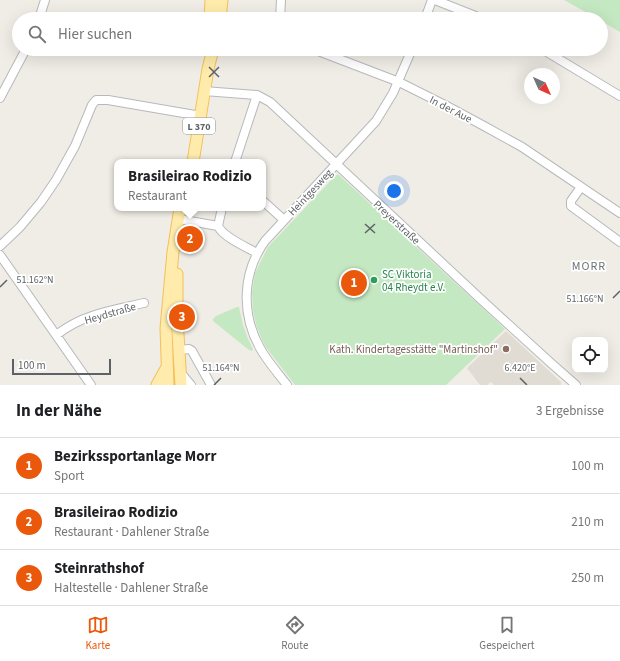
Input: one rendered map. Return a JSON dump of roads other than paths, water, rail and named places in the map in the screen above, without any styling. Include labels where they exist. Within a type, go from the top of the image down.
[{"type":"main road","points":[[210,12],[211,0]]},
{"type":"main road","points":[[221,12],[222,0]]},
{"type":"main road","name":"L 370","points":[[188,159],[204,56]]},
{"type":"main road","name":"L 370","points":[[193,159],[211,56]]},
{"type":"main road","points":[[168,385],[166,328],[173,252],[180,211]]},
{"type":"main road","points":[[181,385],[177,316],[178,265],[186,211]]},
{"type":"main road","points":[[157,385],[167,367]]},
{"type":"street","points":[[41,12],[45,0]]},
{"type":"street","points":[[280,12],[281,0]]},
{"type":"street","points":[[428,12],[434,0],[465,12]]},
{"type":"street","points":[[0,98],[22,56]]},
{"type":"street","name":"In der Aue","points":[[331,56],[399,82],[522,147],[620,213]]},
{"type":"street","name":"Heintgesweg","points":[[287,385],[260,349],[254,337],[249,322],[247,307],[246,289],[248,277],[257,253],[265,241],[376,121],[399,82],[409,56]]},
{"type":"street","points":[[554,56],[620,96]]},
{"type":"street","name":"Preyerstraße","points":[[204,91],[257,95],[270,102],[572,384]]},
{"type":"street","points":[[237,159],[257,95]]},
{"type":"street","points":[[0,246],[20,227],[52,186],[75,146],[92,105],[96,100],[108,100],[195,115]]},
{"type":"street","points":[[581,187],[571,201],[571,206],[620,242]]},
{"type":"street","name":"Heintgesweg","points":[[266,204],[284,220]]},
{"type":"street","points":[[218,226],[221,211]]},
{"type":"street","points":[[184,220],[218,226],[224,234],[257,253]]},
{"type":"street","points":[[0,255],[91,385]]},
{"type":"street","name":"Heydstraße","points":[[56,335],[73,324],[91,316],[109,310],[144,303]]},
{"type":"street","points":[[179,350],[189,349],[192,351],[211,385]]},
{"type":"street","points":[[180,372],[191,385]]},
{"type":"place","name":"Brasileirao Rodizio","points":[[190,239]]},
{"type":"place","name":"SC Viktoria 04 Rheydt e.V.","points":[[374,280]]},
{"type":"place","name":"Bezirkssportanlage Morr","points":[[354,283]]},
{"type":"place","name":"Steinrathshof","points":[[182,317]]},
{"type":"place","name":"Kath. Kindertagesstätte \"Martinshof\"","points":[[506,349]]},
{"type":"district","name":"MORR","points":[[589,266]]}]
